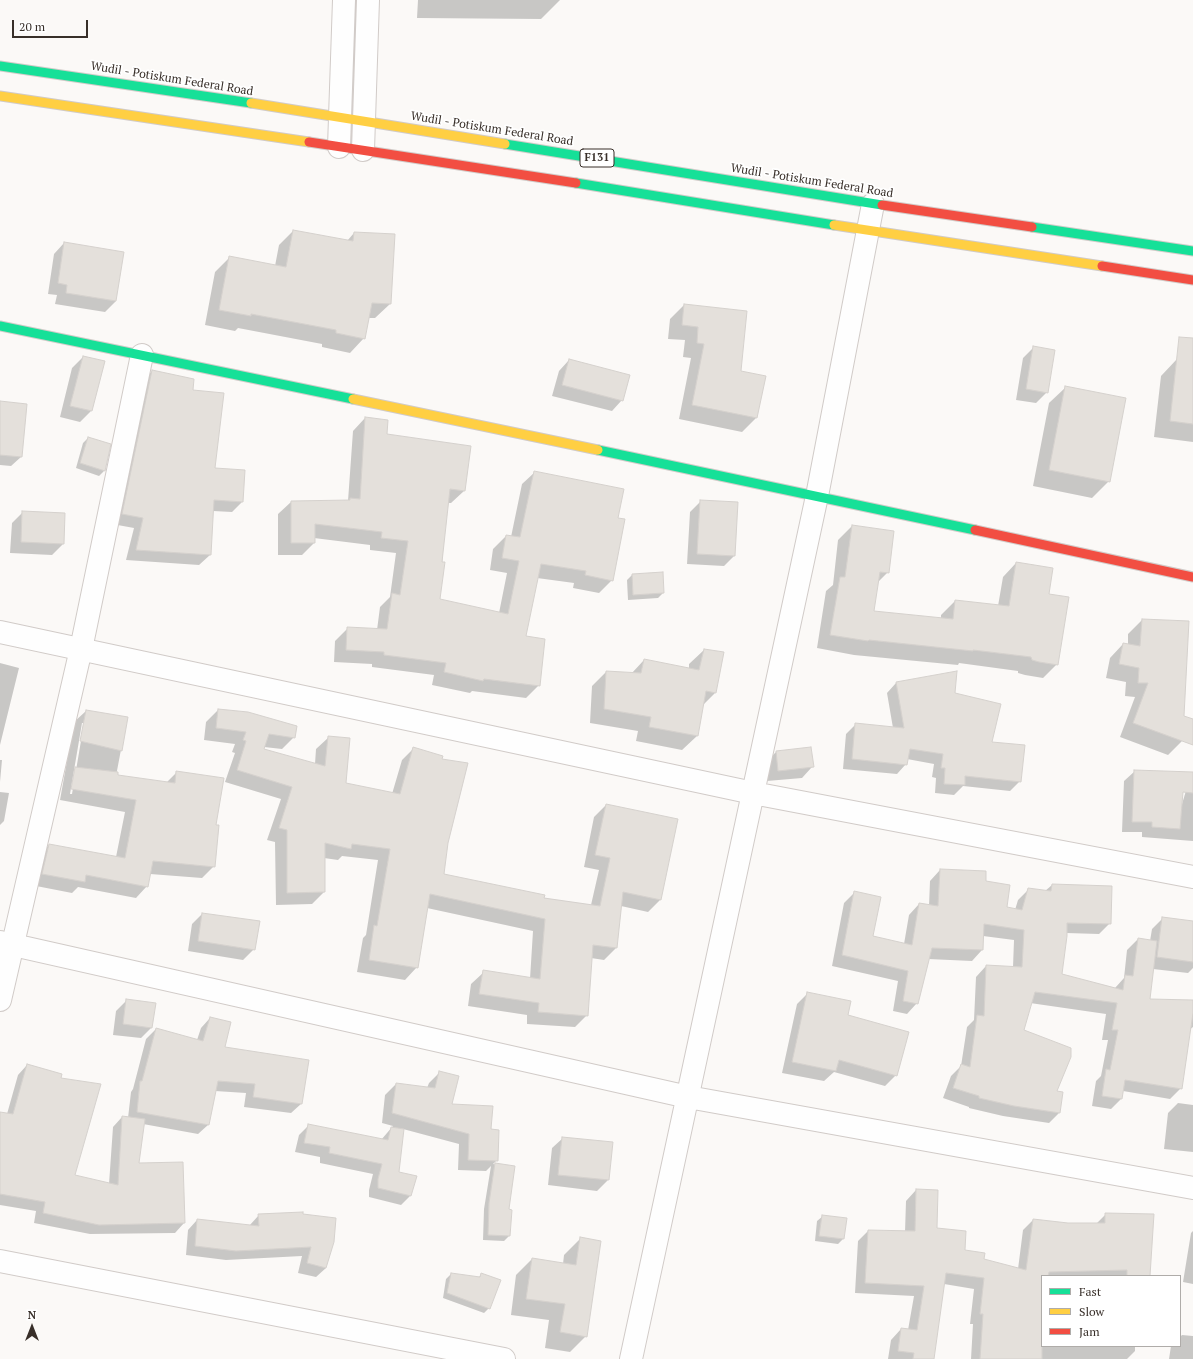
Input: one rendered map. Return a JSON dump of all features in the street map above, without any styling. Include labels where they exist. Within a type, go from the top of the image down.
[{"type":"main road","name":"Wudil - Potiskum Federal Road","points":[[0,66],[341,117],[873,204],[1193,251]]},
{"type":"main road","name":"F131","points":[[0,96],[363,150],[632,192],[867,231],[1193,280]]},
{"type":"main road","points":[[0,326],[817,496],[1193,577]]},
{"type":"street","points":[[339,147],[344,0]]},
{"type":"street","points":[[363,150],[368,0]]},
{"type":"street","points":[[631,1359],[817,496],[873,204]]},
{"type":"street","points":[[0,1000],[6,943],[81,649],[142,355]]},
{"type":"street","points":[[0,632],[753,793],[1193,877]]},
{"type":"street","points":[[6,943],[688,1097],[1193,1188]]},
{"type":"street","points":[[0,1261],[504,1359]]},
{"type":"building","points":[[293,230],[353,241],[354,232],[395,234],[391,304],[372,303],[365,339],[336,333],[336,330],[251,314],[251,316],[219,310],[229,256],[286,267]]},
{"type":"building","points":[[64,242],[124,252],[116,301],[66,293],[67,285],[58,283]]},
{"type":"building","points":[[684,304],[747,311],[741,371],[766,376],[757,418],[692,405],[704,344],[697,343],[698,327],[682,325]]},
{"type":"building","points":[[1179,337],[1193,338],[1193,424],[1170,421]]},
{"type":"building","points":[[1033,346],[1055,350],[1048,393],[1026,389]]},
{"type":"building","points":[[83,356],[105,361],[92,411],[70,406]]},
{"type":"building","points":[[569,359],[630,375],[623,401],[562,385]]},
{"type":"building","points":[[152,370],[194,379],[193,390],[224,393],[215,468],[245,470],[243,502],[214,500],[211,555],[136,550],[143,518],[122,514]]},
{"type":"building","points":[[1065,386],[1126,398],[1110,482],[1049,470]]},
{"type":"building","points":[[0,401],[27,404],[22,457],[0,455]]},
{"type":"building","points":[[365,417],[388,420],[387,434],[471,446],[465,491],[450,489],[442,562],[445,562],[440,599],[508,614],[519,561],[502,558],[506,535],[520,537],[534,471],[624,489],[618,518],[625,519],[613,581],[585,575],[586,571],[541,564],[526,636],[545,639],[540,686],[484,679],[483,681],[444,672],[446,663],[384,655],[384,652],[346,650],[347,627],[387,629],[392,593],[400,595],[408,541],[381,538],[382,532],[315,524],[315,543],[291,543],[291,501],[350,500],[350,498],[360,499]]},
{"type":"building","points":[[88,437],[111,444],[105,471],[80,463]]},
{"type":"building","points":[[700,500],[738,502],[735,556],[697,554]]},
{"type":"building","points":[[22,511],[65,513],[64,544],[21,542]]},
{"type":"building","points":[[852,525],[894,531],[889,573],[880,572],[874,611],[953,619],[955,600],[1009,606],[1016,562],[1053,568],[1049,594],[1069,597],[1058,665],[1032,660],[1031,657],[973,650],[868,641],[830,635],[840,577],[845,577]]},
{"type":"building","points":[[663,572],[664,593],[633,595],[632,574]]},
{"type":"building","points":[[1142,619],[1189,621],[1184,716],[1193,719],[1193,745],[1133,723],[1148,683],[1138,683],[1139,668],[1119,664],[1123,643],[1140,646]]},
{"type":"building","points":[[704,649],[724,652],[716,693],[706,691],[698,736],[649,727],[651,717],[604,709],[606,671],[641,673],[644,659],[699,670]]},
{"type":"building","points":[[957,671],[955,693],[1001,704],[992,742],[1025,745],[1021,782],[965,776],[965,785],[944,784],[945,768],[941,768],[943,754],[910,749],[907,765],[852,759],[855,723],[904,728],[896,682]]},
{"type":"building","points":[[218,709],[248,712],[297,726],[295,738],[269,734],[264,749],[325,766],[328,736],[350,738],[346,783],[400,794],[413,747],[443,756],[442,759],[468,763],[448,843],[444,874],[545,895],[544,898],[600,906],[610,858],[595,855],[606,804],[678,819],[661,900],[623,892],[617,948],[593,945],[588,1016],[538,1012],[539,1003],[479,994],[483,970],[540,979],[545,919],[430,894],[418,968],[369,960],[374,925],[377,926],[390,849],[352,844],[351,849],[325,843],[325,892],[287,893],[287,830],[279,828],[292,787],[237,770],[246,741],[243,740],[246,732],[216,728]]},
{"type":"building","points":[[86,710],[128,717],[122,751],[80,741]]},
{"type":"building","points":[[811,747],[814,767],[778,771],[776,751]]},
{"type":"building","points":[[75,767],[118,772],[118,775],[175,783],[176,771],[224,778],[216,825],[219,825],[215,867],[153,861],[148,887],[86,875],[85,882],[42,874],[49,844],[125,858],[136,800],[71,789]]},
{"type":"building","points":[[1134,770],[1193,772],[1193,793],[1183,792],[1180,829],[1152,827],[1152,822],[1132,822]]},
{"type":"building","points":[[940,869],[986,871],[986,881],[1010,885],[1007,907],[1022,910],[1028,888],[1051,891],[1052,884],[1112,886],[1111,924],[1067,923],[1067,936],[1062,974],[1123,990],[1125,975],[1133,976],[1138,938],[1157,941],[1150,999],[1193,1000],[1193,1013],[1182,1089],[1125,1080],[1122,1099],[1102,1096],[1106,1069],[1110,1070],[1118,1030],[1112,1030],[1117,1003],[1035,992],[1024,1030],[1071,1048],[1071,1057],[1057,1091],[1063,1092],[1060,1113],[1014,1106],[979,1098],[979,1096],[953,1088],[961,1064],[970,1067],[977,1015],[984,1016],[986,965],[1022,967],[1024,930],[984,924],[983,950],[932,948],[918,1004],[903,1001],[908,971],[842,955],[854,891],[881,897],[873,936],[912,945],[919,903],[938,906]]},
{"type":"building","points":[[202,913],[260,921],[255,950],[198,941]]},
{"type":"building","points":[[1162,917],[1193,921],[1193,962],[1157,957]]},
{"type":"building","points":[[807,992],[851,1001],[848,1015],[909,1032],[897,1076],[839,1060],[836,1071],[792,1062]]},
{"type":"building","points":[[126,999],[156,1003],[152,1028],[123,1024]]},
{"type":"building","points":[[210,1017],[231,1022],[225,1047],[309,1060],[302,1104],[253,1097],[255,1084],[218,1081],[209,1125],[137,1112],[140,1081],[142,1081],[156,1028],[203,1041]]},
{"type":"building","points":[[27,1064],[62,1074],[61,1078],[101,1084],[75,1175],[118,1185],[122,1116],[145,1119],[139,1163],[183,1162],[185,1223],[99,1225],[43,1213],[45,1202],[0,1194],[0,1112],[13,1114]]},
{"type":"building","points":[[439,1071],[459,1076],[452,1104],[493,1106],[491,1129],[499,1130],[498,1161],[468,1160],[469,1134],[392,1113],[396,1083],[435,1088]]},
{"type":"building","points":[[308,1124],[388,1140],[391,1127],[404,1129],[399,1172],[417,1176],[411,1196],[378,1188],[378,1179],[382,1164],[329,1153],[330,1147],[304,1143]]},
{"type":"building","points":[[562,1137],[613,1142],[609,1180],[558,1175]]},
{"type":"building","points":[[495,1163],[515,1166],[509,1209],[512,1210],[510,1236],[488,1235],[489,1203]]},
{"type":"building","points":[[916,1189],[938,1190],[937,1228],[966,1231],[965,1250],[985,1253],[984,1259],[1026,1270],[1033,1219],[1068,1223],[1105,1223],[1105,1213],[1154,1214],[1150,1275],[1127,1275],[1127,1270],[1049,1272],[1048,1275],[1041,1275],[1042,1359],[980,1359],[983,1314],[980,1314],[984,1278],[946,1273],[934,1359],[913,1359],[914,1353],[898,1351],[901,1328],[917,1330],[924,1286],[865,1283],[868,1230],[915,1231]]},
{"type":"building","points":[[303,1212],[303,1214],[336,1218],[334,1242],[326,1268],[307,1263],[311,1247],[236,1251],[195,1246],[197,1219],[259,1226],[258,1214]]},
{"type":"building","points":[[822,1215],[847,1218],[844,1239],[819,1236]]},
{"type":"building","points":[[580,1237],[601,1241],[587,1337],[560,1332],[565,1304],[526,1299],[532,1258],[576,1265]]},
{"type":"building","points":[[451,1273],[480,1277],[481,1273],[501,1280],[490,1309],[447,1293]]},
{"type":"traffic: fast","points":[[0,66],[251,103]]},
{"type":"traffic: fast","points":[[505,144],[882,205]]},
{"type":"traffic: fast","points":[[576,183],[834,225]]},
{"type":"traffic: fast","points":[[1032,227],[1193,251]]},
{"type":"traffic: fast","points":[[0,326],[353,399]]},
{"type":"traffic: fast","points":[[598,450],[975,530]]},
{"type":"traffic: slow","points":[[0,96],[309,142]]},
{"type":"traffic: slow","points":[[251,103],[505,144]]},
{"type":"traffic: slow","points":[[834,225],[1102,266]]},
{"type":"traffic: slow","points":[[353,399],[598,450]]},
{"type":"traffic: jam","points":[[309,142],[576,183]]},
{"type":"traffic: jam","points":[[882,205],[1032,227]]},
{"type":"traffic: jam","points":[[1102,266],[1193,280]]},
{"type":"traffic: jam","points":[[975,530],[1193,577]]}]
